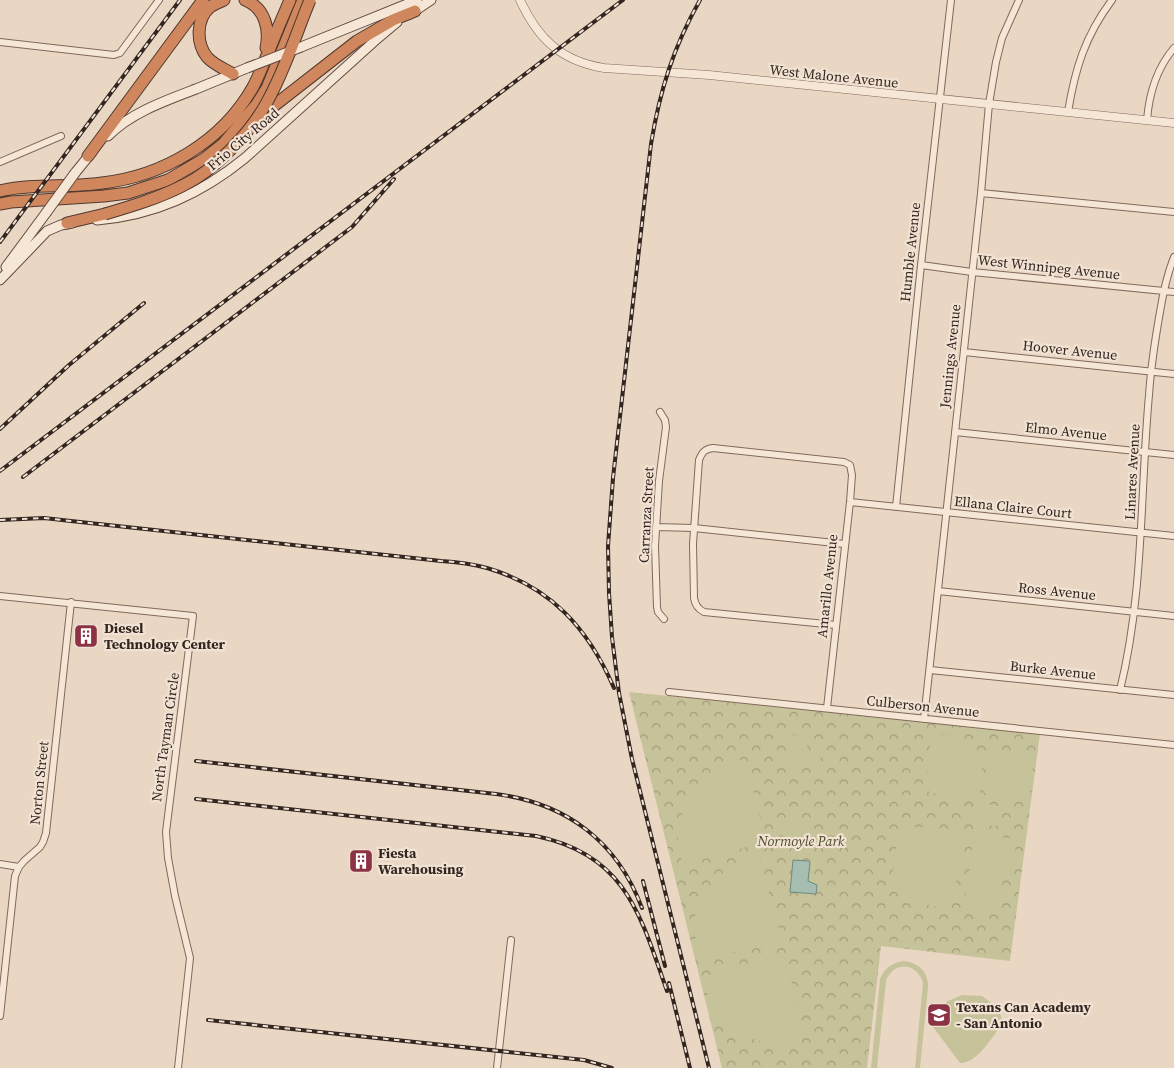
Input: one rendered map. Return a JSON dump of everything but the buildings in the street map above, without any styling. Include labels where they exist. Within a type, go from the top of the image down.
[{"type":"highway","points":[[88,156],[203,0]]},
{"type":"highway","points":[[224,0],[210,7],[202,19],[199,32],[200,45],[213,62],[233,74]]},
{"type":"highway","points":[[245,0],[251,2],[258,9],[266,24],[268,38],[260,74]]},
{"type":"highway","points":[[0,191],[25,187],[108,182],[132,178],[157,170],[197,148],[237,111],[246,99],[260,74],[290,0]]},
{"type":"highway","points":[[223,144],[258,104],[267,88],[302,0]]},
{"type":"highway","points":[[67,223],[136,205],[186,184],[210,168],[230,150],[249,129],[267,103],[310,0]]},
{"type":"highway","points":[[0,204],[128,193],[168,180],[204,160],[357,41],[416,5]]},
{"type":"main road","name":"Frio City Road","points":[[0,274],[88,156],[114,130],[133,117],[160,103],[247,68],[430,0]]},
{"type":"main road","name":"Frio City Road","points":[[0,280],[46,231],[67,223],[116,218],[141,213],[177,201],[212,183],[245,158],[416,5]]},
{"type":"main road","points":[[44,216],[44,225],[53,228]]},
{"type":"street","points":[[0,42],[114,55],[120,53],[159,0]]},
{"type":"street","name":"West Malone Avenue","points":[[520,0],[531,21],[546,40],[562,54],[589,66],[709,75],[1174,123]]},
{"type":"street","name":"Humble Avenue","points":[[896,507],[951,0]]},
{"type":"street","name":"Jennings Avenue","points":[[924,718],[989,104],[1002,38],[1019,0]]},
{"type":"street","points":[[1068,112],[1072,86],[1084,47],[1112,0]]},
{"type":"street","points":[[1147,120],[1154,83],[1174,48]]},
{"type":"street","points":[[0,162],[62,136]]},
{"type":"street","points":[[980,193],[1174,212]]},
{"type":"street","name":"Linares Avenue","points":[[1120,690],[1130,642],[1138,578],[1150,371],[1163,291],[1174,257]]},
{"type":"street","name":"West Winnipeg Avenue","points":[[921,265],[972,272],[1174,292]]},
{"type":"street","name":"Hoover Avenue","points":[[964,352],[1174,374]]},
{"type":"street","name":"Carranza Street","points":[[660,412],[665,420],[666,427],[659,481],[656,527],[656,607],[664,619]]},
{"type":"street","name":"Elmo Avenue","points":[[955,432],[1174,456]]},
{"type":"street","name":"Amarillo Avenue","points":[[694,528],[699,460],[701,454],[706,450],[713,448],[844,462],[850,465],[852,475],[850,502],[827,708]]},
{"type":"street","name":"Ellana Claire Court","points":[[850,502],[1174,536]]},
{"type":"street","points":[[656,527],[694,528],[844,544]]},
{"type":"street","points":[[694,528],[694,598],[695,604],[699,609],[704,612],[836,626]]},
{"type":"street","name":"Ross Avenue","points":[[938,591],[1174,616]]},
{"type":"street","points":[[0,596],[70,602]]},
{"type":"street","name":"North Tayman Circle","points":[[70,602],[194,616],[166,832],[168,858],[175,896],[190,958],[178,1068]]},
{"type":"street","name":"Norton Street","points":[[19,867],[40,847],[46,833],[70,602]]},
{"type":"street","name":"Burke Avenue","points":[[930,670],[1174,695]]},
{"type":"street","name":"Culberson Avenue","points":[[669,692],[1174,745]]},
{"type":"street","points":[[0,864],[19,867],[15,876],[0,1016]]},
{"type":"street","points":[[497,1068],[511,940]]},
{"type":"green space","name":"Normoyle Park","points":[[629,692],[1040,733],[1010,961],[881,946],[867,1068],[722,1068]]},
{"type":"green space","points":[[786,734],[808,737],[807,750],[785,748]]},
{"type":"green space","points":[[931,734],[950,735],[965,744],[975,754],[982,768],[980,798],[930,793],[926,786]]},
{"type":"green space","points":[[813,742],[822,743],[820,763],[811,762]]},
{"type":"green space","points":[[989,748],[1012,753],[1033,766],[1029,803],[989,798],[984,792]]},
{"type":"green space","points":[[785,751],[807,753],[805,766],[783,764]]},
{"type":"green space","points":[[745,759],[765,837],[761,843],[683,865],[678,846],[678,829],[687,801],[706,776],[724,766]]},
{"type":"green space","points":[[980,803],[999,806],[1001,811],[997,826],[977,825],[976,819]]},
{"type":"green space","points":[[796,815],[802,836],[790,839],[784,818]]},
{"type":"green space","points":[[899,826],[963,830],[967,835],[950,908],[931,906],[917,899],[900,885],[893,871]]},
{"type":"green space","points":[[974,834],[1017,839],[1015,854],[1011,864],[1003,872],[990,879],[1002,883],[997,915],[967,909],[964,903]]},
{"type":"green space","points":[[759,857],[780,933],[778,941],[701,960],[695,936],[694,922],[703,898],[726,871],[746,860]]},
{"type":"green space","points":[[779,956],[786,960],[805,1038],[781,1043],[766,1043],[742,1034],[720,1017],[710,1000],[704,976]]},
{"type":"green space","points":[[903,961],[913,963],[922,969],[928,982],[920,1068],[915,1068],[923,982],[920,975],[904,966],[889,974],[886,981],[877,1068],[871,1068],[880,979],[888,967]]},
{"type":"green space","points":[[962,995],[982,996],[998,1008],[1003,1022],[979,1054],[973,1059],[960,1063],[927,1019],[948,1001]]},
{"type":"shaded area","points":[[793,860],[808,861],[810,863],[808,881],[817,885],[816,894],[790,892]]},
{"type":"railway","points":[[0,242],[180,0]]},
{"type":"railway","points":[[0,471],[623,0]]},
{"type":"railway","points":[[700,0],[682,35],[663,87],[651,144],[613,478],[608,546],[612,637],[619,693],[632,759],[709,1068]]},
{"type":"railway","points":[[23,477],[352,227],[394,179]]},
{"type":"railway","points":[[0,429],[69,365],[144,303]]},
{"type":"railway","points":[[0,520],[44,518],[459,563],[487,568],[510,576],[530,586],[565,613],[592,647],[604,666],[614,688]]},
{"type":"railway","points":[[196,761],[496,794],[545,806],[566,816],[586,829],[603,845],[618,863],[631,884],[642,908]]},
{"type":"railway","points":[[196,799],[536,836],[566,845],[591,857],[610,873],[625,892],[648,937],[667,991]]},
{"type":"railway","points":[[643,881],[665,966]]},
{"type":"railway","points":[[669,983],[690,1068]]},
{"type":"railway","points":[[208,1020],[584,1060],[612,1068]]},
{"type":"place","name":"Diesel Technology Center","points":[[86,636]]},
{"type":"place","name":"Fiesta Warehousing","points":[[361,861]]},
{"type":"place","name":"Texans Can Academy - San Antonio","points":[[939,1015]]}]
